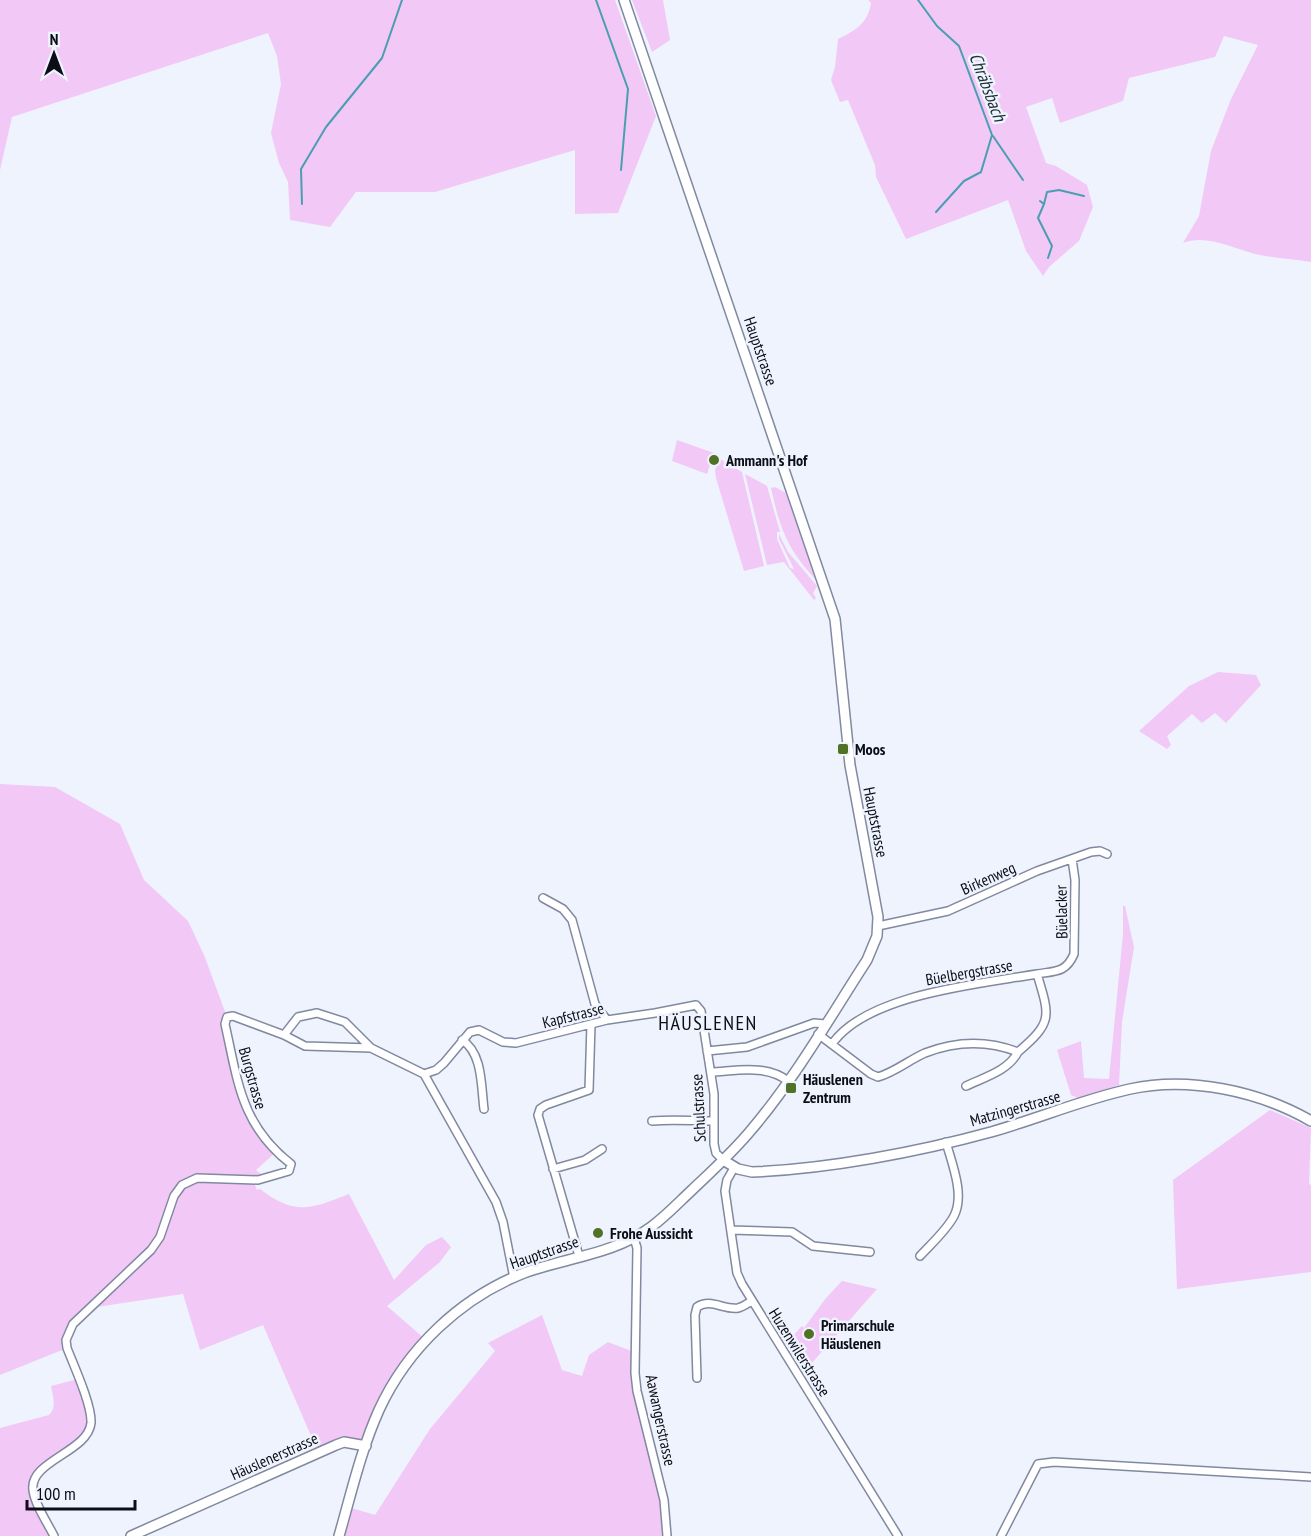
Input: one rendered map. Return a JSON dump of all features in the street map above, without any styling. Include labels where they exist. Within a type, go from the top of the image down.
[{"type":"street","name":"Hauptstrasse","points":[[366,1446],[378,1411],[408,1361],[426,1340],[462,1308],[514,1278],[634,1238],[659,1221],[723,1160],[763,1115],[788,1081],[867,960],[874,946],[878,927],[875,897],[850,765],[835,618],[624,0]]},
{"type":"street","name":"Birkenweg","points":[[878,927],[948,911],[1037,871],[1091,852],[1100,851],[1107,854]]},
{"type":"street","name":"Büelacker","points":[[1036,974],[1063,969],[1070,965],[1074,954],[1075,880],[1072,859]]},
{"type":"street","points":[[543,897],[562,909],[572,920],[595,1004],[607,1020]]},
{"type":"street","name":"Büelbergstrasse","points":[[832,1044],[840,1032],[849,1025],[917,996],[1036,974],[1046,1012],[1044,1025],[1039,1034],[1005,1067],[966,1086]]},
{"type":"street","name":"Kapfstrasse","points":[[462,1040],[470,1032],[478,1030],[503,1042],[516,1043],[607,1020],[696,1005]]},
{"type":"street","name":"Schulstrasse","points":[[696,1005],[701,1011],[715,1101],[714,1149],[723,1160]]},
{"type":"street","points":[[284,1035],[298,1017],[317,1013],[345,1022],[371,1048]]},
{"type":"street","name":"Burgstrasse","points":[[54,1536],[34,1495],[32,1487],[34,1479],[39,1471],[82,1440],[91,1423],[90,1411],[67,1348],[68,1332],[73,1324],[151,1250],[160,1237],[174,1196],[182,1185],[197,1178],[258,1180],[289,1171],[291,1164],[262,1137],[251,1120],[240,1091],[225,1024],[227,1017],[233,1016],[284,1035],[305,1046],[371,1048],[424,1074]]},
{"type":"street","name":"Schulstrasse","points":[[707,1051],[747,1047],[814,1023],[825,1024]]},
{"type":"street","points":[[579,1256],[538,1118],[539,1112],[546,1105],[589,1090],[591,1086],[591,1024]]},
{"type":"street","points":[[818,1034],[878,1077],[925,1053],[969,1044],[987,1043],[1018,1052]]},
{"type":"street","points":[[484,1109],[477,1059],[469,1045],[462,1040],[444,1063],[436,1070],[424,1074],[496,1202],[506,1233],[514,1278]]},
{"type":"street","points":[[711,1072],[763,1070],[780,1075],[788,1081]]},
{"type":"street","name":"Matzingerstrasse","points":[[734,1168],[752,1172],[892,1154],[989,1132],[1131,1089],[1173,1084],[1218,1088],[1263,1099],[1311,1121]]},
{"type":"street","points":[[652,1121],[680,1119],[714,1121]]},
{"type":"street","points":[[920,1256],[954,1217],[957,1205],[957,1186],[946,1142]]},
{"type":"street","points":[[553,1169],[585,1160],[602,1149]]},
{"type":"street","points":[[723,1160],[734,1168]]},
{"type":"street","name":"Huzenwilerstrasse","points":[[734,1168],[725,1187],[737,1273],[752,1301],[898,1536]]},
{"type":"street","points":[[731,1230],[792,1232],[813,1246],[870,1252]]},
{"type":"street","name":"Aawangerstrasse","points":[[634,1238],[637,1248],[635,1373],[639,1402],[664,1500],[667,1536]]},
{"type":"street","points":[[697,1378],[695,1315],[697,1307],[709,1303],[738,1308],[752,1301]]},
{"type":"street","name":"Häuslenerstrasse","points":[[131,1536],[336,1444],[344,1442],[366,1446]]},
{"type":"street","points":[[339,1536],[366,1446]]},
{"type":"street","points":[[1001,1536],[1038,1464],[1054,1462],[1311,1477]]},
{"type":"shaded area","points":[[0,0],[615,0],[656,116],[618,213],[575,214],[575,150],[435,192],[356,192],[330,227],[290,220],[288,182],[279,163],[271,133],[281,84],[277,56],[268,33],[12,117],[0,170]]},
{"type":"shaded area","points":[[632,0],[663,0],[670,40],[652,52]]},
{"type":"shaded area","points":[[868,0],[1311,0],[1311,262],[1269,257],[1210,241],[1183,243],[1199,216],[1211,151],[1231,99],[1258,45],[1224,36],[1215,57],[1129,78],[1123,101],[1060,123],[1052,98],[1026,107],[1046,163],[1056,166],[1087,185],[1093,207],[1079,241],[1049,267],[1043,276],[1026,251],[1008,200],[906,239],[876,177],[875,165],[848,100],[840,102],[831,80],[838,39],[855,30],[863,22],[871,3]]},
{"type":"shaded area","points":[[677,440],[714,453],[707,474],[672,461]]},
{"type":"shaded area","points":[[720,459],[742,472],[764,566],[744,571],[716,478],[715,470]]},
{"type":"shaded area","points":[[745,474],[767,486],[780,532],[777,532],[777,539],[790,568],[794,569],[779,539],[779,534],[788,552],[817,586],[813,593],[816,598],[814,600],[784,562],[767,565]]},
{"type":"shaded area","points":[[775,487],[786,493],[815,579],[786,537],[771,488]]},
{"type":"shaded area","points":[[1218,672],[1256,675],[1261,685],[1226,723],[1215,713],[1202,723],[1192,714],[1167,736],[1171,745],[1167,749],[1139,731],[1189,686]]},
{"type":"shaded area","points":[[0,784],[55,787],[120,824],[144,880],[188,921],[204,955],[227,1017],[225,1025],[251,1121],[276,1152],[256,1170],[267,1179],[258,1180],[255,1185],[257,1190],[260,1189],[283,1203],[303,1207],[324,1203],[349,1194],[394,1280],[426,1245],[442,1237],[451,1247],[440,1262],[387,1306],[426,1340],[408,1361],[366,1446],[358,1444],[318,1452],[263,1325],[200,1350],[183,1294],[90,1308],[73,1324],[67,1348],[0,1375]]},
{"type":"shaded area","points":[[1123,906],[1125,906],[1134,947],[1122,1022],[1119,1085],[1078,1098],[1071,1095],[1057,1050],[1081,1041],[1084,1078],[1109,1079],[1123,934]]},
{"type":"shaded area","points":[[1270,1110],[1311,1128],[1309,1183],[1311,1186],[1311,1272],[1177,1289],[1173,1180]]},
{"type":"shaded area","points":[[842,1281],[877,1289],[811,1364],[787,1342],[802,1326],[804,1328]]},
{"type":"shaded area","points":[[542,1315],[562,1370],[582,1376],[589,1355],[608,1342],[634,1352],[635,1373],[664,1500],[667,1536],[339,1536],[348,1507],[375,1515],[430,1429],[495,1351],[488,1343]]},
{"type":"shaded area","points":[[78,1379],[90,1411],[88,1431],[39,1471],[32,1487],[54,1536],[0,1536],[0,1428],[49,1415],[54,1405],[51,1386]]},
{"type":"waterway","points":[[302,204],[301,169],[326,127],[382,58],[402,0]]},
{"type":"waterway","points":[[596,0],[628,89],[621,170]]},
{"type":"waterway","name":"Chräbsbach","points":[[918,0],[937,26],[959,46],[992,135],[981,172],[964,181],[936,212]]},
{"type":"waterway","points":[[993,136],[1023,180]]},
{"type":"waterway","points":[[1040,201],[1044,204],[1047,192],[1059,190],[1084,196]]},
{"type":"waterway","points":[[1044,204],[1038,218],[1052,246],[1048,258]]},
{"type":"place","name":"Ammann's Hof","points":[[714,460]]},
{"type":"place","name":"Moos","points":[[843,749]]},
{"type":"place","name":"Häuslenen Zentrum","points":[[791,1088]]},
{"type":"place","name":"Frohe Aussicht","points":[[598,1233]]},
{"type":"place","name":"Primarschule Häuslenen","points":[[809,1334]]},
{"type":"district","name":"HÄUSLENEN","points":[[708,1023]]}]
